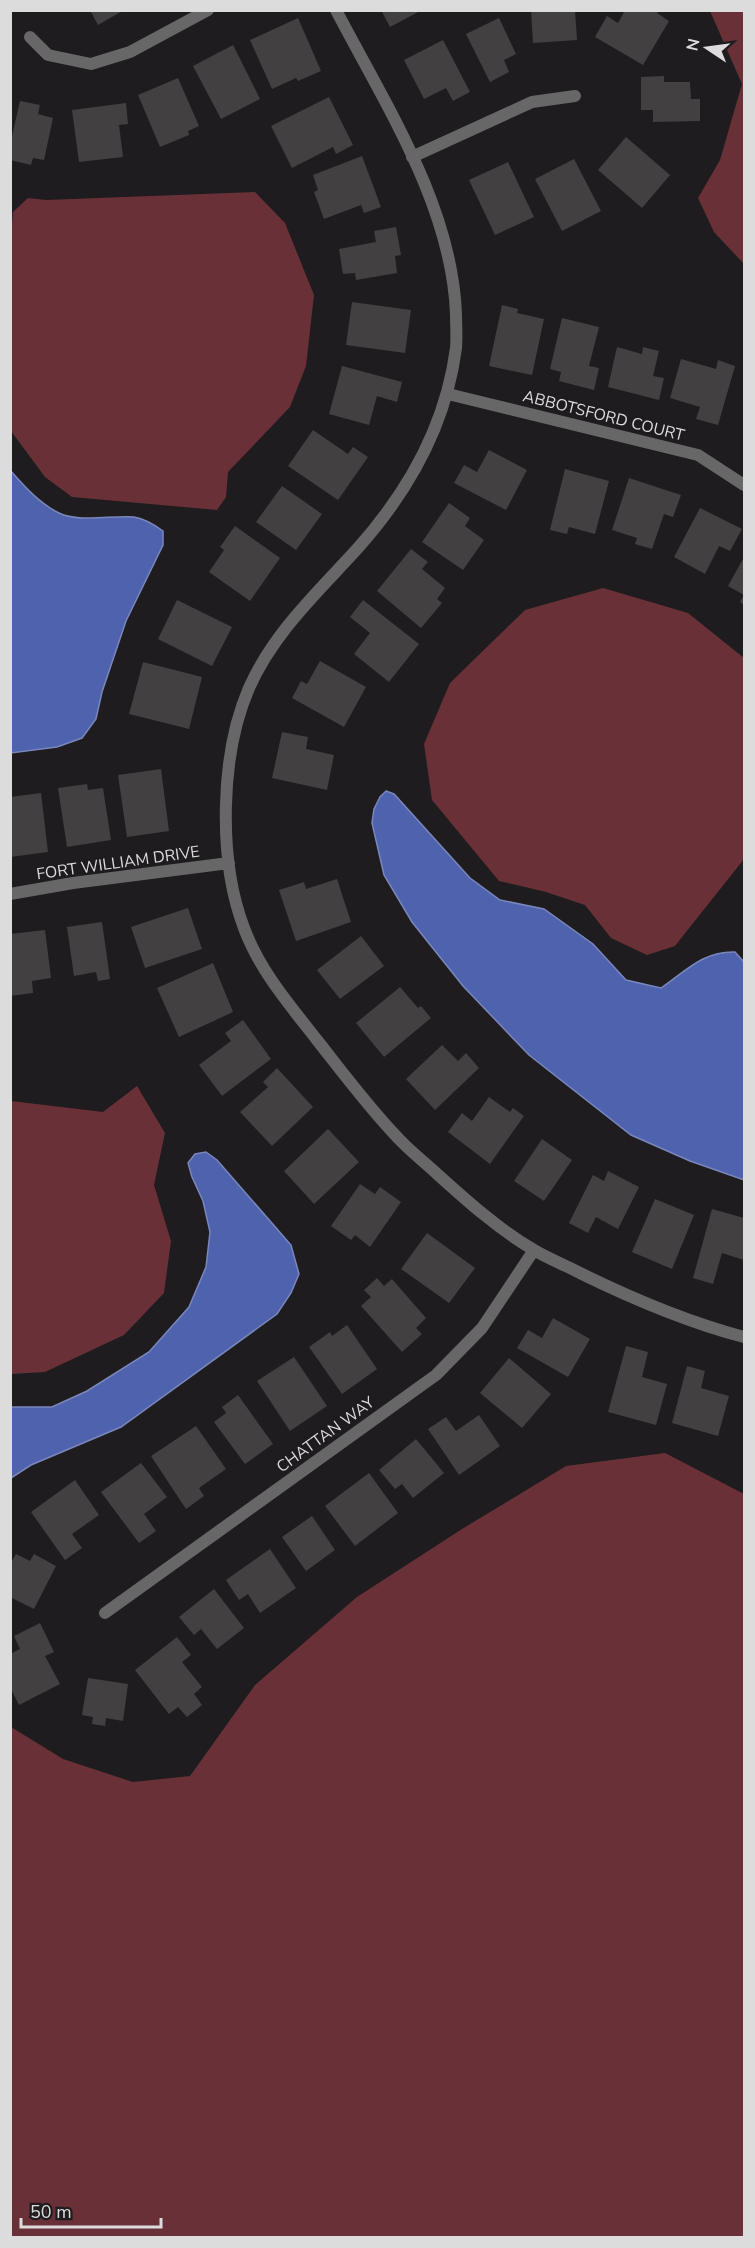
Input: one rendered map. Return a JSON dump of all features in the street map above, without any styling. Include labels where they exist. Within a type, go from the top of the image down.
[{"type":"street","points":[[30,37],[48,55],[91,64],[130,52],[208,10]]},
{"type":"street","points":[[336,10],[412,157],[439,222],[450,261],[455,295],[457,343],[448,394],[431,439],[410,480],[383,519],[274,641],[248,690],[232,741],[226,788],[226,835],[229,863],[242,923],[255,955],[273,984],[336,1064],[398,1138],[490,1219],[534,1250],[629,1297],[705,1327],[744,1337]]},
{"type":"street","points":[[412,157],[532,102],[575,96]]},
{"type":"street","name":"ABBOTSFORD COURT","points":[[448,394],[698,455],[744,485]]},
{"type":"street","name":"FORT WILLIAM DRIVE","points":[[10,894],[73,883],[229,863]]},
{"type":"street","name":"CHATTAN WAY","points":[[105,1613],[436,1375],[482,1328],[534,1250]]},
{"type":"shaded area","points":[[710,11],[744,11],[744,264],[714,232],[698,198],[720,160],[742,84]]},
{"type":"shaded area","points":[[255,192],[285,223],[314,295],[306,366],[290,407],[228,472],[226,497],[217,510],[72,497],[45,477],[11,431],[10,247],[13,212],[28,198],[46,200]]},
{"type":"shaded area","points":[[603,588],[688,613],[744,658],[744,859],[675,946],[647,955],[611,938],[585,905],[546,892],[499,881],[432,800],[424,744],[450,683],[525,610]]},
{"type":"shaded area","points":[[137,1086],[165,1133],[154,1185],[171,1241],[164,1293],[124,1335],[45,1372],[11,1374],[11,1101],[103,1112]]},
{"type":"shaded area","points":[[665,1453],[744,1494],[744,2237],[11,2237],[11,1727],[63,1759],[133,1782],[190,1776],[255,1685],[357,1597],[462,1529],[566,1466]]},
{"type":"water","points":[[10,470],[39,500],[59,513],[76,518],[134,517],[150,522],[163,531],[163,545],[126,621],[102,692],[96,719],[82,738],[57,747],[11,753]]},
{"type":"water","points":[[386,791],[394,794],[470,878],[500,900],[544,909],[593,944],[626,980],[661,988],[704,958],[735,952],[744,962],[744,1180],[690,1161],[631,1135],[529,1055],[463,986],[412,922],[384,875],[372,823],[374,809]]},
{"type":"water","points":[[206,1152],[217,1160],[291,1245],[299,1274],[291,1293],[277,1314],[121,1427],[31,1465],[11,1478],[11,1407],[52,1407],[87,1391],[149,1352],[189,1307],[206,1267],[210,1232],[203,1201],[188,1163],[195,1154]]},
{"type":"building","points":[[90,10],[124,10],[98,25]]},
{"type":"building","points":[[381,10],[422,10],[390,27]]},
{"type":"building","points":[[531,10],[575,10],[577,40],[533,43]]},
{"type":"building","points":[[625,10],[659,10],[657,13],[669,21],[643,65],[595,37],[607,16],[618,23]]},
{"type":"building","points":[[298,18],[321,71],[298,81],[296,78],[272,89],[250,40]]},
{"type":"building","points":[[499,18],[516,54],[504,60],[509,72],[490,82],[466,34]]},
{"type":"building","points":[[443,40],[470,92],[453,101],[446,88],[424,99],[404,60]]},
{"type":"building","points":[[233,45],[260,99],[221,119],[193,66]]},
{"type":"building","points":[[664,76],[664,82],[690,82],[691,99],[700,99],[700,121],[653,122],[653,110],[641,110],[641,77]]},
{"type":"building","points":[[178,78],[199,126],[188,131],[189,135],[160,147],[138,95]]},
{"type":"building","points":[[329,97],[353,145],[336,154],[333,147],[292,168],[271,126]]},
{"type":"building","points":[[20,101],[40,105],[38,114],[53,118],[44,160],[33,158],[31,165],[10,160],[10,145]]},
{"type":"building","points":[[126,103],[128,124],[119,125],[123,157],[79,162],[72,110]]},
{"type":"building","points":[[626,137],[670,175],[642,208],[598,170]]},
{"type":"building","points":[[362,156],[381,207],[364,213],[361,205],[324,219],[314,192],[318,190],[313,175]]},
{"type":"building","points":[[574,159],[601,211],[562,231],[535,179]]},
{"type":"building","points":[[508,162],[534,217],[495,235],[469,180]]},
{"type":"building","points":[[396,227],[401,255],[395,256],[397,273],[356,280],[355,273],[343,274],[339,249],[376,242],[374,231]]},
{"type":"building","points":[[352,302],[411,310],[405,353],[346,345]]},
{"type":"building","points":[[502,305],[518,309],[517,313],[544,319],[532,375],[489,366]]},
{"type":"building","points":[[562,318],[599,327],[589,366],[599,368],[594,390],[559,381],[561,372],[550,369]]},
{"type":"building","points":[[617,347],[642,354],[643,347],[659,351],[653,376],[664,378],[659,400],[608,387]]},
{"type":"building","points":[[681,359],[716,369],[718,360],[735,366],[718,425],[696,419],[700,407],[670,398]]},
{"type":"building","points":[[342,366],[402,382],[397,402],[377,396],[369,425],[329,414]]},
{"type":"building","points":[[313,430],[348,454],[353,447],[368,457],[338,500],[288,466]]},
{"type":"building","points":[[489,450],[527,470],[506,510],[454,483],[464,465],[477,472]]},
{"type":"building","points":[[565,469],[609,481],[595,534],[569,527],[567,534],[550,530]]},
{"type":"building","points":[[629,478],[681,495],[673,517],[664,514],[652,549],[635,544],[637,538],[612,530]]},
{"type":"building","points":[[282,486],[322,514],[296,550],[256,522]]},
{"type":"building","points":[[449,503],[470,518],[465,526],[484,540],[463,570],[422,542]]},
{"type":"building","points":[[700,508],[742,529],[730,551],[719,546],[705,574],[674,557]]},
{"type":"building","points":[[235,526],[280,558],[250,601],[209,572],[224,550],[220,547]]},
{"type":"building","points":[[411,549],[428,562],[422,569],[445,588],[437,599],[442,603],[421,628],[377,591]]},
{"type":"building","points":[[744,557],[744,595],[728,586]]},
{"type":"building","points":[[177,600],[232,627],[212,666],[158,639]]},
{"type":"building","points":[[363,600],[419,644],[389,682],[354,654],[370,633],[350,617]]},
{"type":"building","points":[[320,661],[366,687],[344,727],[292,698],[301,681],[307,684]]},
{"type":"building","points":[[143,662],[202,677],[189,729],[129,714]]},
{"type":"building","points":[[282,732],[308,737],[306,749],[334,755],[327,790],[272,778]]},
{"type":"building","points":[[161,769],[169,831],[127,837],[118,775]]},
{"type":"building","points":[[87,784],[88,790],[103,788],[111,840],[67,847],[58,788]]},
{"type":"building","points":[[41,793],[48,852],[10,857],[10,797]]},
{"type":"building","points":[[337,879],[351,922],[296,941],[279,890],[304,882],[306,889]]},
{"type":"building","points":[[188,908],[202,949],[145,968],[131,927]]},
{"type":"building","points":[[102,922],[110,979],[98,981],[96,972],[74,976],[67,927]]},
{"type":"building","points":[[45,930],[51,978],[32,981],[33,993],[10,996],[10,934]]},
{"type":"building","points":[[361,936],[384,966],[340,999],[317,970]]},
{"type":"building","points":[[213,963],[233,1012],[179,1037],[157,988]]},
{"type":"building","points":[[400,987],[418,1008],[421,1006],[431,1018],[384,1057],[356,1023]]},
{"type":"building","points":[[243,1020],[271,1059],[222,1096],[199,1065],[231,1041],[225,1033]]},
{"type":"building","points":[[442,1045],[458,1061],[466,1053],[479,1068],[435,1110],[406,1079]]},
{"type":"building","points":[[277,1068],[313,1107],[272,1146],[240,1112],[268,1087],[263,1082]]},
{"type":"building","points":[[489,1097],[510,1112],[513,1108],[524,1116],[490,1164],[448,1132],[462,1113],[472,1121]]},
{"type":"building","points":[[328,1129],[359,1162],[314,1204],[284,1171]]},
{"type":"building","points":[[542,1139],[572,1160],[544,1201],[514,1181]]},
{"type":"building","points":[[608,1171],[639,1187],[618,1229],[596,1217],[588,1233],[569,1223],[593,1175],[604,1181]]},
{"type":"building","points":[[360,1184],[375,1194],[380,1187],[401,1202],[370,1247],[355,1235],[351,1240],[331,1226]]},
{"type":"building","points":[[655,1199],[694,1215],[672,1269],[632,1252]]},
{"type":"building","points":[[712,1209],[744,1218],[744,1260],[722,1253],[713,1284],[693,1278]]},
{"type":"building","points":[[427,1233],[475,1268],[449,1303],[401,1269]]},
{"type":"building","points":[[377,1278],[384,1286],[392,1279],[426,1318],[416,1328],[422,1334],[402,1352],[361,1306],[371,1297],[364,1290]]},
{"type":"building","points":[[553,1318],[590,1339],[568,1377],[517,1348],[528,1330],[542,1338]]},
{"type":"building","points":[[347,1325],[377,1369],[342,1394],[309,1347],[330,1332],[332,1336]]},
{"type":"building","points":[[626,1346],[648,1352],[642,1377],[667,1384],[656,1425],[608,1412]]},
{"type":"building","points":[[294,1357],[327,1406],[290,1431],[257,1381]]},
{"type":"building","points":[[509,1358],[551,1394],[522,1428],[480,1393]]},
{"type":"building","points":[[687,1366],[705,1371],[701,1388],[729,1396],[718,1436],[672,1423]]},
{"type":"building","points":[[238,1395],[273,1444],[245,1464],[214,1422],[226,1413],[222,1407]]},
{"type":"building","points":[[479,1415],[500,1446],[459,1475],[428,1429],[446,1417],[456,1431]]},
{"type":"building","points":[[196,1426],[226,1469],[199,1488],[204,1496],[186,1509],[151,1456]]},
{"type":"building","points":[[416,1439],[444,1473],[413,1498],[402,1484],[395,1489],[379,1470]]},
{"type":"building","points":[[141,1463],[167,1497],[144,1514],[156,1531],[139,1543],[101,1492]]},
{"type":"building","points":[[369,1473],[398,1513],[355,1546],[325,1506]]},
{"type":"building","points":[[75,1480],[99,1515],[72,1534],[82,1548],[65,1560],[31,1512]]},
{"type":"building","points":[[312,1516],[335,1550],[306,1571],[282,1537]]},
{"type":"building","points":[[270,1549],[296,1588],[260,1613],[248,1594],[239,1600],[226,1580]]},
{"type":"building","points":[[16,1554],[30,1561],[34,1554],[56,1566],[34,1609],[10,1597],[10,1564]]},
{"type":"building","points":[[214,1589],[244,1628],[217,1649],[201,1629],[194,1635],[179,1617]]},
{"type":"building","points":[[40,1623],[54,1652],[45,1656],[60,1684],[19,1705],[10,1687],[10,1654],[20,1649],[14,1636]]},
{"type":"building","points":[[177,1637],[191,1655],[182,1662],[202,1687],[194,1694],[202,1705],[187,1717],[178,1707],[169,1714],[135,1670]]},
{"type":"building","points":[[88,1678],[128,1684],[123,1721],[106,1718],[105,1726],[92,1724],[93,1717],[82,1715]]}]
